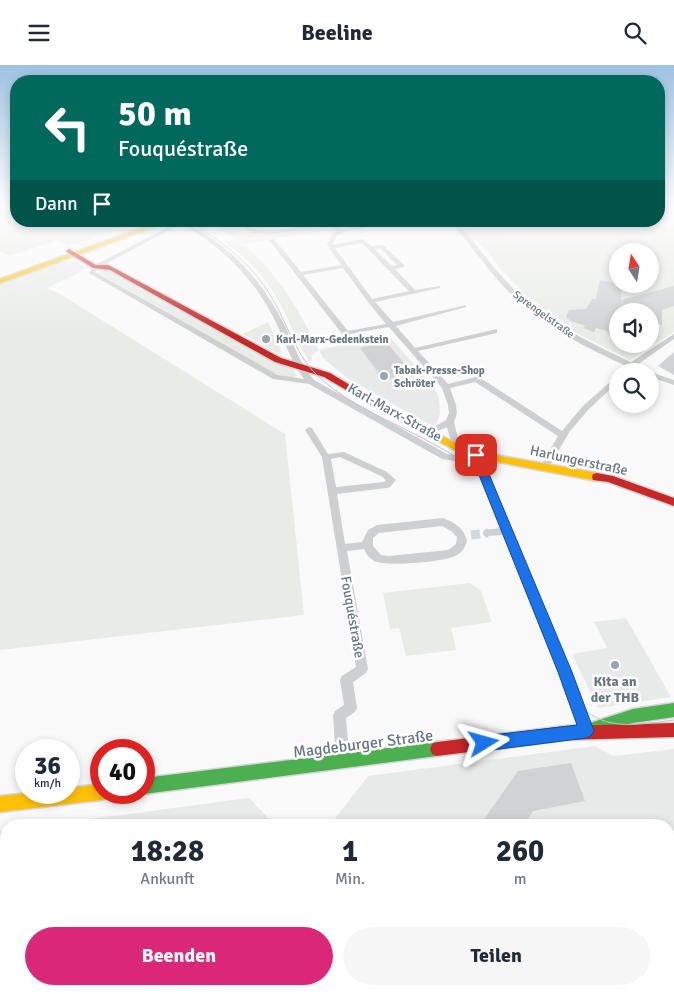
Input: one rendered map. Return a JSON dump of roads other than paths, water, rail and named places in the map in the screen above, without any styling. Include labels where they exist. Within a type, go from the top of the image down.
[{"type":"street","points":[[0,281],[85,248]]},
{"type":"street","points":[[95,267],[131,248]]},
{"type":"street","points":[[222,248],[253,278],[263,292],[281,327],[297,366]]},
{"type":"street","points":[[279,248],[346,333],[390,325],[464,306]]},
{"type":"street","points":[[332,248],[370,301],[446,387],[452,405],[453,413],[450,422],[456,447]]},
{"type":"street","points":[[370,248],[414,292]]},
{"type":"street","points":[[383,248],[402,266],[391,268]]},
{"type":"street","name":"Sprengelstraße","points":[[476,248],[506,285],[531,307],[572,336],[627,363]]},
{"type":"street","points":[[0,275],[72,253]]},
{"type":"street","name":"Karl-Marx-Straße","points":[[72,253],[95,267],[108,267],[112,269],[278,360],[328,375],[456,447],[476,455]]},
{"type":"street","points":[[300,274],[345,266]]},
{"type":"street","name":"Karl-Marx-Straße","points":[[95,267],[92,273],[276,377],[311,382]]},
{"type":"street","points":[[370,301],[438,287]]},
{"type":"street","points":[[414,350],[494,331]]},
{"type":"street","points":[[634,363],[674,335]]},
{"type":"street","name":"Karl-Marx-Straße","points":[[297,366],[311,382],[445,457],[461,459],[476,455]]},
{"type":"street","points":[[659,377],[674,383]]},
{"type":"street","points":[[446,387],[476,379],[561,434]]},
{"type":"street","points":[[545,467],[561,434],[586,406],[609,385]]},
{"type":"street","points":[[429,432],[450,422]]},
{"type":"street","name":"Fouquéstraße","points":[[309,429],[326,457],[362,669],[346,680],[351,708],[339,715],[343,761]]},
{"type":"street","points":[[326,457],[340,454],[384,474],[391,480],[388,485],[332,491]]},
{"type":"street","points":[[476,455],[565,672],[586,731]]},
{"type":"street","name":"Harlungerstraße","points":[[476,455],[609,479],[674,502]]},
{"type":"street","points":[[443,522],[467,536],[458,551],[450,554],[384,560],[372,553],[367,545],[366,539],[370,532],[377,529],[443,522]]},
{"type":"street","points":[[488,533],[508,531]]},
{"type":"street","points":[[341,548],[367,545]]},
{"type":"street","name":"Magdeburger Straße","points":[[586,731],[633,716],[674,710]]},
{"type":"street","name":"Magdeburger Straße","points":[[155,786],[586,731],[653,732],[674,729]]},
{"type":"street","points":[[0,804],[90,793]]},
{"type":"tunnel","points":[[471,535],[488,533]]},
{"type":"tram line","points":[[228,248],[256,274],[278,308],[305,361],[321,379],[348,399],[457,457],[475,471],[485,482],[572,698],[583,709],[607,722],[645,724],[674,720]]},
{"type":"place","name":"Karl-Marx-Gedenkstein","points":[[266,339]]},
{"type":"place","name":"Tabak-Presse-Shop Schröter","points":[[384,376]]},
{"type":"place","name":"Kita an der THB","points":[[615,665]]}]
